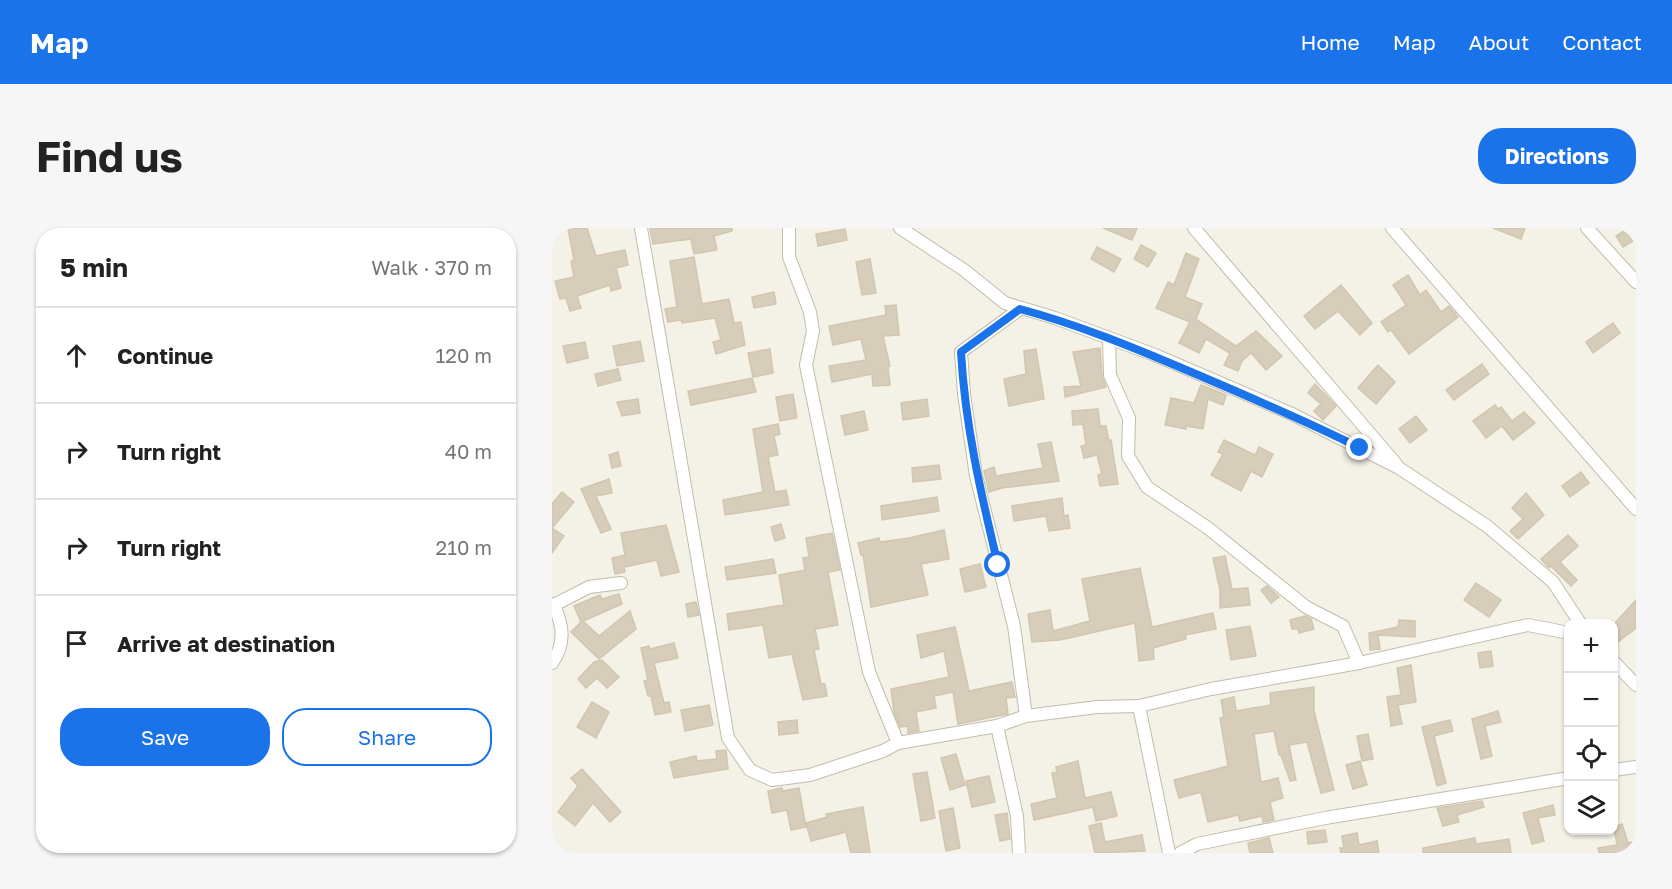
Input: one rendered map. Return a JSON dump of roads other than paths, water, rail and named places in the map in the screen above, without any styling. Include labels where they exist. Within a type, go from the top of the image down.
[{"type":"street","points":[[641,228],[728,738],[750,770],[772,780],[810,775],[883,751],[898,743],[997,726],[1026,716],[1097,707],[1139,706],[1211,689],[1359,663],[1528,626],[1564,632]]},
{"type":"street","points":[[789,228],[789,257],[810,312],[813,331],[806,365],[869,672],[898,743]]},
{"type":"street","points":[[900,228],[964,270],[1005,303],[1055,318],[1155,355],[1292,414],[1400,468],[1487,525],[1553,582],[1577,619]]},
{"type":"street","points":[[1194,228],[1400,468]]},
{"type":"street","points":[[1392,228],[1636,509]]},
{"type":"street","points":[[1587,228],[1636,282]]},
{"type":"street","points":[[1020,309],[961,352],[964,394],[976,476],[1014,626],[1026,716]]},
{"type":"street","points":[[1108,339],[1110,375],[1129,418],[1128,456],[1147,487],[1208,528],[1306,607],[1343,626],[1359,663]]},
{"type":"street","points":[[552,663],[561,641],[563,627],[553,605],[589,587],[621,582]]},
{"type":"street","points":[[1618,666],[1636,686]]},
{"type":"street","points":[[1139,706],[1169,853]]},
{"type":"street","points":[[997,726],[1017,816],[1019,853]]},
{"type":"street","points":[[1618,769],[1636,767]]},
{"type":"street","points":[[1180,853],[1197,844],[1313,821],[1564,779]]}]
